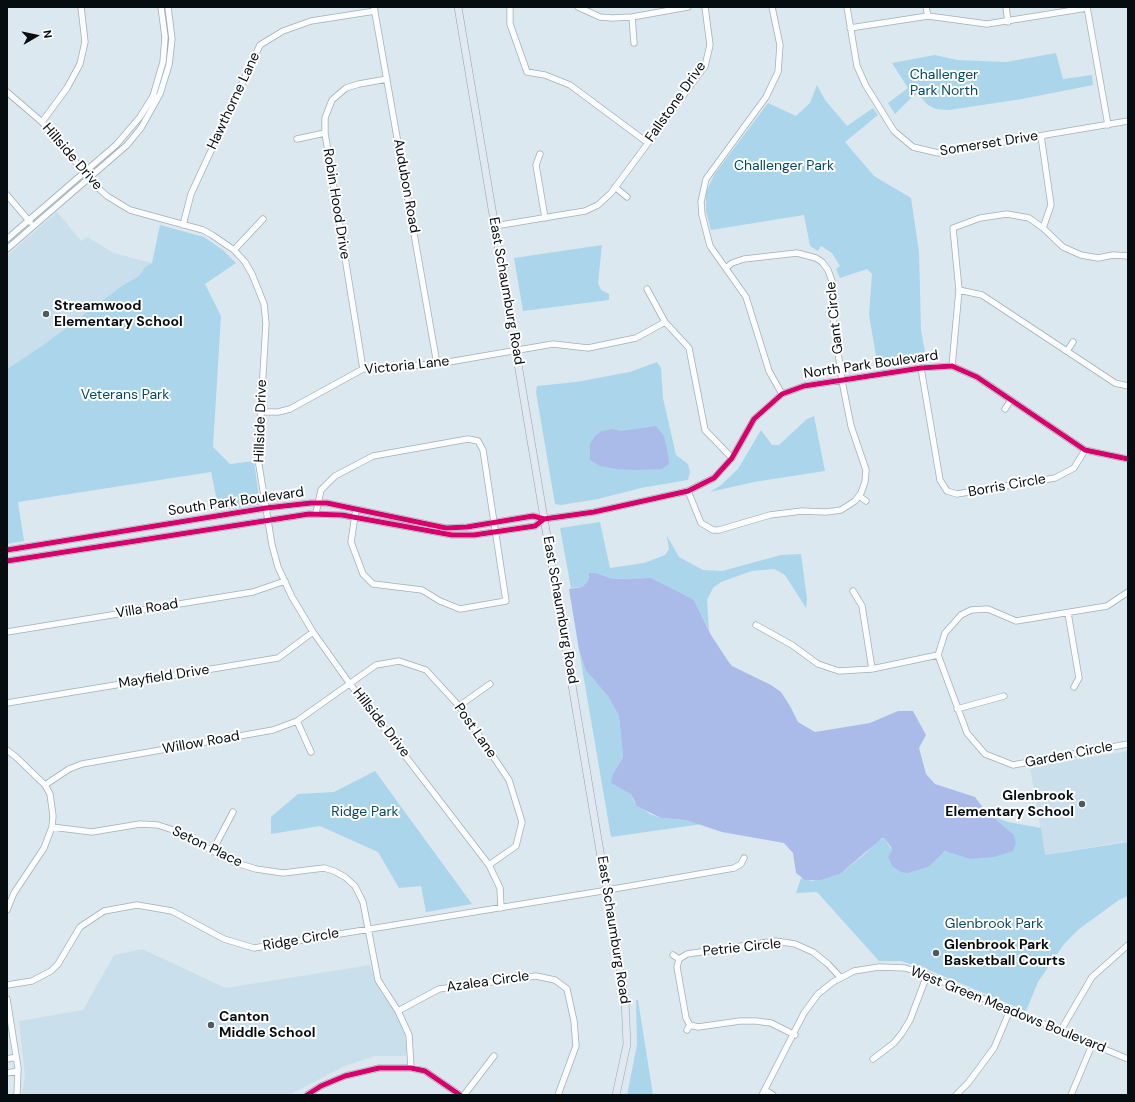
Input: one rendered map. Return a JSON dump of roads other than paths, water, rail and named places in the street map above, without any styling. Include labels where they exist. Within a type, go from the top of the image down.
[{"type":"main road","name":"East Schaumburg Road","points":[[458,7],[608,889],[625,1000],[627,1044],[616,1095]]},
{"type":"street","points":[[42,122],[67,88],[80,64],[85,42],[81,7]]},
{"type":"street","points":[[7,239],[84,171],[116,145],[130,131],[153,96],[162,70],[165,48],[161,7]]},
{"type":"street","points":[[7,249],[136,135],[158,98],[166,78],[172,51],[168,7]]},
{"type":"street","points":[[510,7],[510,24],[527,72],[545,75],[570,85],[648,142]]},
{"type":"street","points":[[578,7],[600,17],[612,18],[632,17],[688,7]]},
{"type":"street","name":"Fallstone Drive","points":[[495,226],[585,211],[598,205],[615,187],[705,66],[710,45],[705,7]]},
{"type":"street","points":[[772,7],[780,45],[778,72],[766,97],[706,179],[701,202],[702,215],[710,246],[746,297],[769,371],[782,394]]},
{"type":"street","name":"Somerset Drive","points":[[847,7],[857,66],[866,86],[894,131],[913,147],[938,153],[1128,122]]},
{"type":"street","points":[[926,7],[928,16]]},
{"type":"street","points":[[1006,7],[1008,22]]},
{"type":"street","points":[[850,28],[928,16],[987,24],[1008,22],[1087,8],[1108,125]]},
{"type":"street","name":"Audubon Road","points":[[375,9],[436,364]]},
{"type":"street","name":"Hawthorne Lane","points":[[183,225],[191,194],[260,44],[283,31],[310,21],[375,9]]},
{"type":"street","points":[[632,17],[634,43]]},
{"type":"street","name":"Robin Hood Drive","points":[[363,369],[325,132],[326,112],[332,100],[340,92],[353,85],[387,79]]},
{"type":"street","name":"Hillside Drive","points":[[7,92],[42,122],[89,178],[107,196],[130,210],[203,230],[224,241],[245,262],[252,274],[264,304],[266,323],[258,459],[272,545],[284,581],[313,632],[350,684],[489,865],[500,888],[501,908]]},
{"type":"street","points":[[297,139],[325,132]]},
{"type":"street","points":[[1041,136],[1052,205],[1043,228]]},
{"type":"street","points":[[540,154],[536,165],[545,218]]},
{"type":"street","points":[[615,187],[627,197]]},
{"type":"street","points":[[7,195],[33,225]]},
{"type":"street","points":[[952,366],[959,290],[953,228],[980,218],[1007,214],[1029,218],[1043,228],[1063,247],[1081,256],[1098,258],[1113,255],[1128,256]]},
{"type":"street","points":[[234,250],[263,219]]},
{"type":"street","name":"Gant Circle","points":[[726,268],[732,263],[744,259],[788,253],[803,253],[822,262],[832,276],[833,316],[842,381],[851,426],[866,470],[865,482],[859,496]]},
{"type":"street","points":[[647,289],[665,322],[689,348],[705,430],[732,458]]},
{"type":"street","points":[[959,290],[982,295],[1115,383],[1128,386]]},
{"type":"street","name":"Victoria Lane","points":[[260,412],[278,412],[290,409],[363,369],[436,364],[552,344],[588,348],[636,338],[665,322]]},
{"type":"street","points":[[1068,351],[1073,342]]},
{"type":"street","name":"North Park Boulevard","points":[[544,519],[594,512],[688,491],[714,478],[732,458],[754,419],[782,394],[804,386],[921,368],[952,366],[977,377],[1085,450],[1128,459]]},
{"type":"street","name":"Borris Circle","points":[[921,368],[940,480],[947,491],[957,494],[1055,478],[1074,468],[1085,450]]},
{"type":"street","points":[[1005,409],[1011,400]]},
{"type":"street","points":[[316,513],[321,490],[335,476],[373,456],[468,440],[478,441],[483,450],[495,522],[494,531],[506,602],[460,609],[440,601],[422,590],[373,584],[363,574],[351,542],[356,509]]},
{"type":"street","points":[[688,491],[701,523],[713,530],[728,528],[770,515],[802,511],[826,512],[841,510],[848,507],[859,496],[866,501]]},
{"type":"street","name":"South Park Boulevard","points":[[7,550],[266,508],[318,503],[356,509],[446,528],[462,528],[533,516],[544,519]]},
{"type":"street","name":"South Park Boulevard","points":[[8,561],[316,513],[334,514],[446,535],[468,535],[535,526],[544,519]]},
{"type":"street","points":[[7,550],[8,561]]},
{"type":"street","name":"Villa Road","points":[[7,632],[253,592],[284,581]]},
{"type":"street","points":[[853,591],[862,606],[872,669]]},
{"type":"street","points":[[756,625],[792,645],[818,664],[839,671],[872,669],[938,655],[945,633],[961,615],[971,610],[988,609],[1016,620],[1107,606],[1128,592]]},
{"type":"street","points":[[1068,613],[1079,678],[1074,687]]},
{"type":"street","name":"Mayfield Drive","points":[[7,703],[278,658],[313,632]]},
{"type":"street","name":"Garden Circle","points":[[938,655],[957,710],[967,733],[985,754],[1013,765],[1128,744]]},
{"type":"street","name":"Post Lane","points":[[350,684],[376,665],[399,661],[426,670],[459,706],[508,780],[522,822],[516,846],[489,865]]},
{"type":"street","name":"Willow Road","points":[[45,785],[69,769],[82,764],[273,730],[297,722],[350,684]]},
{"type":"street","points":[[459,706],[490,684]]},
{"type":"street","points":[[957,710],[1004,696]]},
{"type":"street","points":[[297,722],[311,752]]},
{"type":"street","points":[[7,750],[45,785],[50,794],[53,805],[52,827],[44,848],[14,893],[7,910]]},
{"type":"street","points":[[213,850],[233,812]]},
{"type":"street","name":"Seton Place","points":[[52,827],[92,832],[140,824],[158,825],[176,831],[233,862],[256,870],[282,872],[324,868],[345,877],[360,894],[363,902],[378,980],[398,1011],[409,1035],[411,1068]]},
{"type":"street","name":"Ridge Circle","points":[[7,985],[32,981],[51,971],[58,964],[80,927],[104,911],[137,905],[172,911],[224,939],[254,948],[734,868],[741,864],[744,858]]},
{"type":"street","name":"Petrie Circle","points":[[679,959],[687,954],[776,941],[795,944],[813,952],[828,964],[841,978]]},
{"type":"street","points":[[1061,1030],[1092,977],[1128,945]]},
{"type":"street","points":[[673,955],[679,959],[677,967],[686,1018],[690,1024],[698,1028],[740,1021],[756,1021],[771,1024],[795,1035]]},
{"type":"street","name":"West Green Meadows Boulevard","points":[[764,1093],[795,1035],[804,1013],[818,994],[854,971],[879,966],[905,968],[928,975],[1128,1059]]},
{"type":"street","points":[[873,1059],[894,1043],[902,1033],[910,1020],[928,975]]},
{"type":"street","name":"Azalea Circle","points":[[398,1011],[439,989],[536,976],[555,980],[567,989],[574,1021],[576,1046],[558,1095]]},
{"type":"street","points":[[7,999],[18,1071],[17,1095]]},
{"type":"street","points":[[956,1095],[968,1083],[994,1048],[1010,1010]]},
{"type":"street","points":[[686,1030],[690,1024]]},
{"type":"street","points":[[1071,1095],[1092,1045]]},
{"type":"street","points":[[464,1095],[494,1056]]},
{"type":"street","points":[[7,1059],[16,1057]]},
{"type":"street","points":[[307,1095],[321,1086],[345,1076],[379,1068],[411,1068],[425,1071],[460,1095]]},
{"type":"street","points":[[7,1073],[18,1071]]},
{"type":"street","points":[[764,1093],[773,1095]]},
{"type":"place","name":"Streamwood Elementary School","points":[[46,314]]},
{"type":"place","name":"Glenbrook Elementary School","points":[[1082,804]]},
{"type":"place","name":"Glenbrook Park Basketball Courts","points":[[936,953]]},
{"type":"place","name":"Canton Middle School","points":[[211,1025]]},
{"type":"park label","name":"Challenger Park North","points":[[944,84]]},
{"type":"park label","name":"Challenger Park","points":[[784,166]]},
{"type":"park label","name":"Veterans Park","points":[[125,395]]},
{"type":"park label","name":"Ridge Park","points":[[365,812]]},
{"type":"park label","name":"Glenbrook Park","points":[[994,924]]}]
